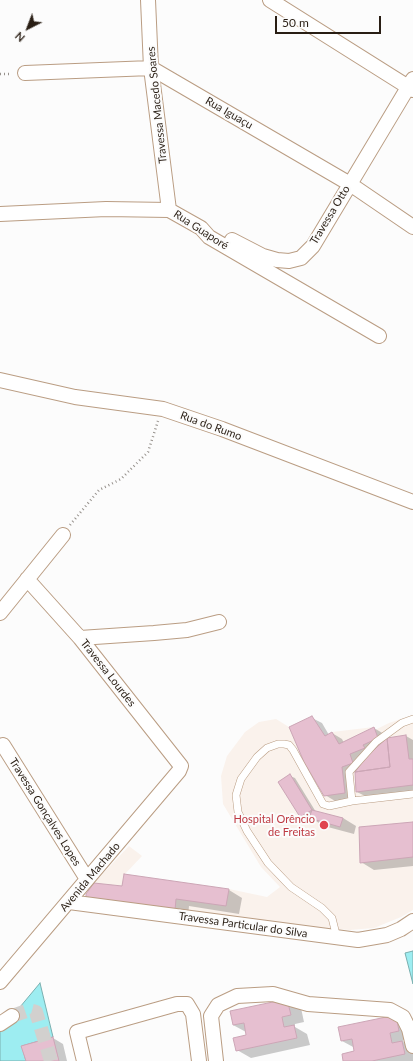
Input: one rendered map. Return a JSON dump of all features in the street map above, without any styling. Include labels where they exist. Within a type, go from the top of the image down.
[{"type":"street","name":"Travessa Macedo Soares","points":[[148,0],[151,68],[169,210]]},
{"type":"street","points":[[270,0],[411,85]]},
{"type":"street","points":[[25,73],[151,68]]},
{"type":"street","name":"Rua Iguaçu","points":[[151,68],[350,184],[413,227]]},
{"type":"street","name":"Travessa Otto","points":[[201,228],[213,229],[262,256],[277,260],[289,261],[301,258],[313,246],[411,85]]},
{"type":"street","name":"Rua Guaporé","points":[[0,214],[106,210],[169,210],[201,228],[209,237],[379,336]]},
{"type":"street","name":"Rua do Rumo","points":[[0,380],[75,397],[163,409],[222,429],[413,502]]},
{"type":"street","points":[[0,613],[63,535]]},
{"type":"street","name":"Travessa Lourdes","points":[[27,579],[80,638],[181,766],[179,771]]},
{"type":"street","points":[[80,638],[154,634],[187,630],[219,622]]},
{"type":"street","name":"Travessa Gonçalves Lopes","points":[[3,745],[87,879]]},
{"type":"street","name":"Avenida Machado","points":[[0,982],[179,771]]},
{"type":"street","name":"Travessa Particular do Silva","points":[[69,902],[337,938],[368,939],[387,935],[401,929],[413,921]]},
{"type":"street","points":[[216,1061],[211,1016],[218,1005],[237,996],[273,994],[308,1004],[340,1008],[390,1010],[403,1016],[409,1029],[413,1046]]},
{"type":"street","points":[[84,1061],[77,1032],[177,1004],[187,1004],[193,1014],[199,1061]]},
{"type":"street","points":[[0,1024],[12,1016]]},
{"type":"lane","points":[[352,801],[349,772],[371,747],[387,733],[402,723],[413,719]]},
{"type":"lane","points":[[337,938],[332,918],[322,908],[292,886],[268,863],[238,812],[236,795],[241,779],[257,757],[267,748],[278,744],[284,744],[289,746],[292,750],[323,804],[329,806],[352,801],[413,794]]},
{"type":"path","points":[[63,535],[99,490],[121,479],[148,452],[163,409]]},
{"type":"shaded area","name":"Hospital Orêncio de Freitas","points":[[413,715],[413,910],[401,917],[374,928],[350,930],[320,928],[86,897],[86,894],[94,883],[129,846],[142,856],[125,874],[229,889],[267,897],[280,887],[261,867],[223,804],[221,776],[227,756],[245,732],[259,722],[276,719],[289,727],[312,716],[325,736],[332,732],[374,727],[375,730],[389,723]]},
{"type":"water","points":[[413,951],[413,984],[405,953]]},
{"type":"water","points":[[40,983],[53,1037],[22,1046],[26,1061],[0,1061],[0,1031]]},
{"type":"building","points":[[312,716],[325,736],[332,732],[339,744],[374,727],[378,738],[363,745],[365,748],[350,754],[353,763],[342,767],[345,793],[324,796],[304,762],[289,727]]},
{"type":"building","points":[[406,735],[409,759],[413,759],[413,785],[356,792],[355,772],[390,767],[387,738]]},
{"type":"building","points":[[387,738],[390,767],[355,772],[367,756]]},
{"type":"building","points":[[290,774],[312,810],[300,817],[278,782]]},
{"type":"building","points":[[312,810],[343,818],[340,827],[309,818]]},
{"type":"building","points":[[413,822],[413,857],[360,863],[359,827]]},
{"type":"building","points":[[124,874],[229,889],[226,906],[176,899],[175,910],[86,897],[86,894],[94,883],[122,886]]},
{"type":"building","points":[[287,999],[291,1015],[282,1017],[284,1027],[294,1025],[297,1038],[236,1051],[233,1038],[246,1035],[244,1023],[233,1025],[230,1011]]},
{"type":"building","points":[[396,1015],[399,1031],[390,1033],[392,1043],[402,1041],[405,1054],[372,1061],[343,1061],[342,1054],[354,1051],[352,1039],[341,1041],[338,1027]]},
{"type":"building","points":[[53,1037],[59,1061],[26,1061],[21,1046]]},
{"type":"tunnel","points":[[12,1016],[29,1010],[36,1012],[51,1061]]},
{"type":"place","name":"Hospital Orêncio de Freitas","points":[[324,825]]}]
